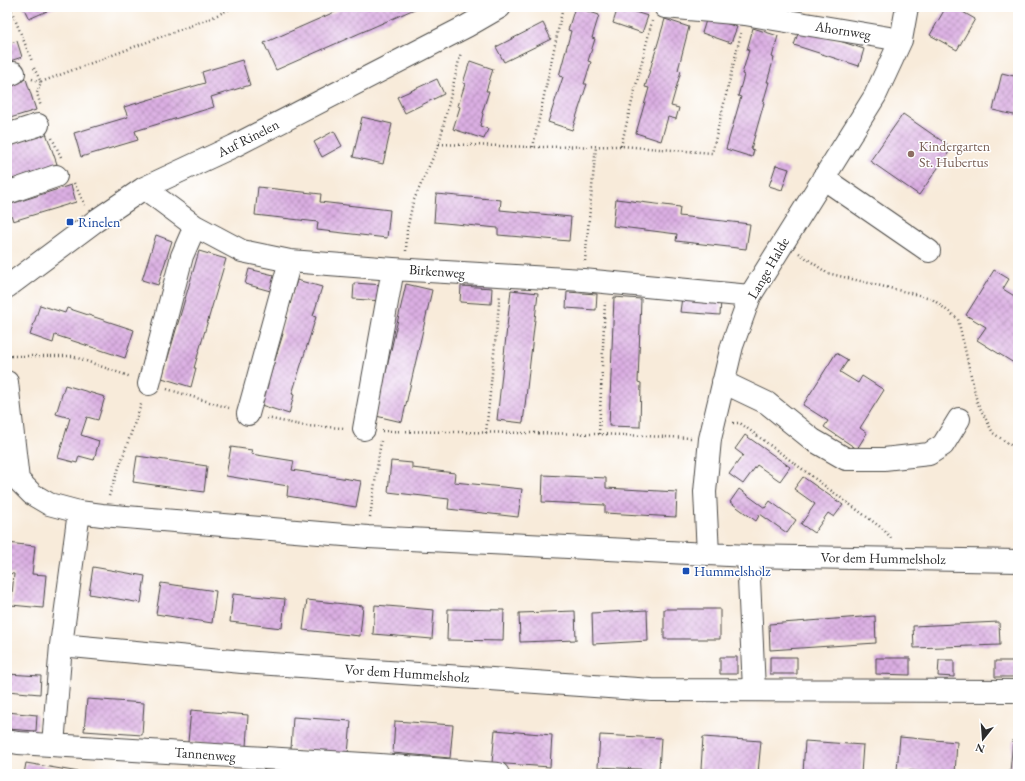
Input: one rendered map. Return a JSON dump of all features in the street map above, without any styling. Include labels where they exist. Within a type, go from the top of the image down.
[{"type":"street","name":"Auf Rinelen","points":[[7,287],[94,222],[144,188],[234,146],[467,26],[500,7]]},
{"type":"street","name":"Lange Halde","points":[[708,554],[705,492],[712,430],[732,346],[750,296],[782,242],[875,96],[901,40],[907,7]]},
{"type":"street","name":"Ahornweg","points":[[660,11],[745,14],[901,40]]},
{"type":"street","points":[[7,135],[38,125]]},
{"type":"street","points":[[823,178],[929,251]]},
{"type":"street","points":[[7,193],[64,179]]},
{"type":"street","name":"Birkenweg","points":[[144,188],[195,226],[242,252],[290,261],[583,280],[750,296]]},
{"type":"street","points":[[149,384],[182,256],[195,226]]},
{"type":"street","points":[[248,414],[290,261]]},
{"type":"street","points":[[373,434],[399,269]]},
{"type":"street","name":"Vor dem Hummelsholz","points":[[7,382],[18,480],[32,494],[49,504],[79,512],[368,537],[748,556],[1018,560]]},
{"type":"street","points":[[724,382],[767,403],[813,440],[846,459],[884,459],[929,454],[944,445],[959,419]]},
{"type":"street","points":[[53,745],[61,645],[79,512]]},
{"type":"street","points":[[748,556],[754,690]]},
{"type":"street","name":"Vor dem Hummelsholz","points":[[61,645],[242,662],[652,690],[1018,691]]},
{"type":"street","name":"Tannenweg","points":[[7,741],[498,774]]},
{"type":"path","points":[[10,7],[16,26],[41,82],[211,18],[234,7]]},
{"type":"path","points":[[533,147],[564,7]]},
{"type":"path","points":[[621,146],[660,11]]},
{"type":"path","points":[[439,144],[533,147],[621,146],[712,153],[745,14]]},
{"type":"path","points":[[399,269],[413,202],[439,144],[467,26]]},
{"type":"path","points":[[583,280],[596,146]]},
{"type":"path","points":[[64,179],[94,222]]},
{"type":"path","points":[[782,242],[827,273],[931,298],[958,319],[977,402],[993,433],[1018,450]]},
{"type":"path","points":[[486,433],[502,275]]},
{"type":"path","points":[[599,434],[606,283]]},
{"type":"path","points":[[7,356],[72,356],[124,374]]},
{"type":"path","points":[[102,515],[149,384],[248,414],[305,426],[373,434],[382,431],[599,434],[712,430],[740,423],[884,529],[891,538],[898,538]]},
{"type":"path","points":[[368,537],[373,434]]},
{"type":"building","points":[[23,7],[56,7],[29,19]]},
{"type":"building","points":[[346,7],[419,7],[276,70],[264,43]]},
{"type":"building","points":[[575,7],[599,15],[592,38],[595,39],[588,61],[591,62],[584,84],[587,84],[572,130],[548,122],[563,77],[559,76],[571,31],[568,30]]},
{"type":"building","points":[[618,7],[648,16],[642,33],[613,23]]},
{"type":"building","points":[[946,7],[954,7],[975,19],[957,50],[930,35]]},
{"type":"building","points":[[707,17],[737,27],[731,43],[702,33]]},
{"type":"building","points":[[665,19],[689,27],[678,70],[681,71],[671,106],[679,108],[676,119],[668,117],[661,141],[636,133],[649,88],[645,87]]},
{"type":"building","points":[[543,23],[551,39],[504,62],[496,47]]},
{"type":"building","points":[[753,28],[778,36],[772,57],[774,58],[767,82],[769,82],[764,103],[751,149],[754,150],[752,157],[726,149],[741,97],[738,96],[744,75],[742,74],[749,50],[747,50]]},
{"type":"building","points":[[800,28],[864,49],[859,66],[794,45]]},
{"type":"building","points":[[17,41],[22,57],[7,62],[7,44]]},
{"type":"building","points":[[242,60],[250,85],[211,97],[214,107],[135,131],[138,140],[81,157],[74,133],[128,117],[124,107],[205,83],[202,72]]},
{"type":"building","points":[[470,61],[493,69],[486,91],[489,91],[482,113],[480,126],[488,129],[484,139],[453,129],[465,84],[463,83]]},
{"type":"building","points":[[1002,73],[1018,77],[1018,116],[993,110]]},
{"type":"building","points":[[26,79],[36,110],[7,119],[7,85]]},
{"type":"building","points":[[437,79],[444,94],[405,113],[397,97]]},
{"type":"building","name":"Kindergarten St. Hubertus","points":[[903,114],[952,148],[919,195],[870,161]]},
{"type":"building","points":[[362,117],[392,124],[383,164],[353,157]]},
{"type":"building","points":[[334,131],[342,146],[322,157],[314,142]]},
{"type":"building","points":[[46,133],[57,164],[7,181],[7,146]]},
{"type":"building","points":[[776,165],[789,169],[782,190],[769,186]]},
{"type":"building","points":[[71,185],[76,202],[13,221],[8,205]]},
{"type":"building","points":[[258,187],[321,194],[320,202],[390,210],[387,238],[317,230],[318,222],[255,215]]},
{"type":"building","points":[[436,194],[501,200],[500,210],[571,217],[569,241],[498,235],[498,228],[434,222]]},
{"type":"building","points":[[616,199],[680,207],[679,216],[750,224],[746,249],[676,241],[677,234],[613,226]]},
{"type":"building","points":[[156,235],[172,241],[158,285],[142,280]]},
{"type":"building","points":[[199,251],[226,259],[194,368],[196,368],[191,387],[162,378]]},
{"type":"building","points":[[249,269],[278,276],[274,292],[245,284]]},
{"type":"building","points":[[994,270],[1009,279],[1003,289],[1016,297],[1018,294],[1017,365],[977,340],[986,327],[966,315]]},
{"type":"building","points":[[297,280],[322,287],[313,316],[316,317],[292,394],[294,395],[289,414],[261,405],[283,334],[281,333]]},
{"type":"building","points":[[354,283],[384,285],[383,301],[353,299]]},
{"type":"building","points":[[406,284],[432,290],[402,422],[376,416]]},
{"type":"building","points":[[461,286],[492,288],[491,304],[460,302]]},
{"type":"building","points":[[511,290],[538,293],[523,423],[497,420]]},
{"type":"building","points":[[567,292],[597,294],[596,310],[566,308]]},
{"type":"building","points":[[614,297],[641,299],[638,382],[641,383],[640,427],[609,426]]},
{"type":"building","points":[[682,297],[721,300],[720,315],[680,312]]},
{"type":"building","points":[[40,305],[65,313],[67,308],[134,330],[125,358],[55,335],[53,343],[30,335]]},
{"type":"building","points":[[836,353],[848,360],[840,372],[858,383],[862,376],[884,390],[860,428],[867,433],[857,449],[824,427],[828,421],[803,405]]},
{"type":"building","points":[[65,385],[105,397],[98,420],[87,417],[81,435],[99,441],[94,460],[79,456],[77,463],[58,458],[70,418],[56,414]]},
{"type":"building","points":[[745,435],[790,467],[780,481],[757,465],[743,484],[729,474],[743,455],[735,449]]},
{"type":"building","points":[[231,447],[252,450],[251,454],[294,461],[292,470],[361,481],[356,507],[287,496],[288,486],[226,476]]},
{"type":"building","points":[[137,456],[207,466],[204,492],[133,482]]},
{"type":"building","points":[[391,461],[412,463],[412,468],[455,473],[454,482],[522,489],[518,517],[448,509],[449,499],[388,492]]},
{"type":"building","points":[[543,475],[606,478],[606,488],[677,492],[676,517],[605,513],[605,505],[542,502]]},
{"type":"building","points":[[803,477],[843,505],[834,517],[828,513],[814,533],[801,524],[815,504],[794,489]]},
{"type":"building","points":[[739,489],[765,508],[770,501],[796,520],[787,533],[760,514],[756,521],[730,502]]},
{"type":"building","points":[[7,543],[35,546],[32,574],[46,575],[43,608],[11,605],[14,574],[7,573]]},
{"type":"building","points":[[93,567],[145,576],[141,603],[89,594]]},
{"type":"building","points":[[161,583],[216,591],[212,623],[156,614]]},
{"type":"building","points":[[233,594],[285,599],[282,628],[230,622]]},
{"type":"building","points":[[307,600],[363,606],[360,636],[303,630]]},
{"type":"building","points":[[375,605],[434,610],[432,639],[373,634]]},
{"type":"building","points":[[448,609],[504,610],[503,641],[447,640]]},
{"type":"building","points":[[664,609],[720,609],[720,639],[664,639]]},
{"type":"building","points":[[647,610],[648,641],[593,644],[592,613]]},
{"type":"building","points":[[575,611],[576,640],[520,642],[519,613]]},
{"type":"building","points":[[875,616],[876,643],[770,650],[769,624]]},
{"type":"building","points":[[999,622],[1000,645],[914,648],[913,626]]},
{"type":"building","points":[[720,657],[737,657],[737,674],[720,674]]},
{"type":"building","points":[[770,657],[797,657],[797,674],[770,674]]},
{"type":"building","points":[[876,658],[910,658],[910,675],[876,674]]},
{"type":"building","points":[[939,660],[954,660],[954,677],[938,676]]},
{"type":"building","points":[[995,661],[1018,661],[1018,677],[995,677]]},
{"type":"building","points":[[7,674],[41,676],[40,694],[7,691]]},
{"type":"building","points":[[87,699],[144,703],[142,735],[84,731]]},
{"type":"building","points":[[191,710],[248,715],[246,747],[188,742]]},
{"type":"building","points":[[7,712],[37,715],[36,731],[7,729]]},
{"type":"building","points":[[293,717],[351,721],[348,754],[291,749]]},
{"type":"building","points":[[395,721],[453,725],[450,758],[393,753]]},
{"type":"building","points":[[495,730],[552,735],[550,767],[492,763]]},
{"type":"building","points":[[600,735],[661,738],[659,770],[598,767]]},
{"type":"building","points":[[703,737],[761,741],[758,773],[701,769]]},
{"type":"building","points":[[900,737],[957,742],[955,774],[897,770]]},
{"type":"building","points":[[1013,740],[1018,740],[1018,772],[1010,772]]},
{"type":"building","points":[[805,741],[863,745],[861,774],[803,773]]},
{"type":"building","points":[[26,763],[85,773],[24,774]]},
{"type":"place","name":"Kindergarten St. Hubertus","points":[[911,154]]},
{"type":"place","name":"Rinelen","points":[[70,222]]},
{"type":"place","name":"Hummelsholz","points":[[686,571]]}]
